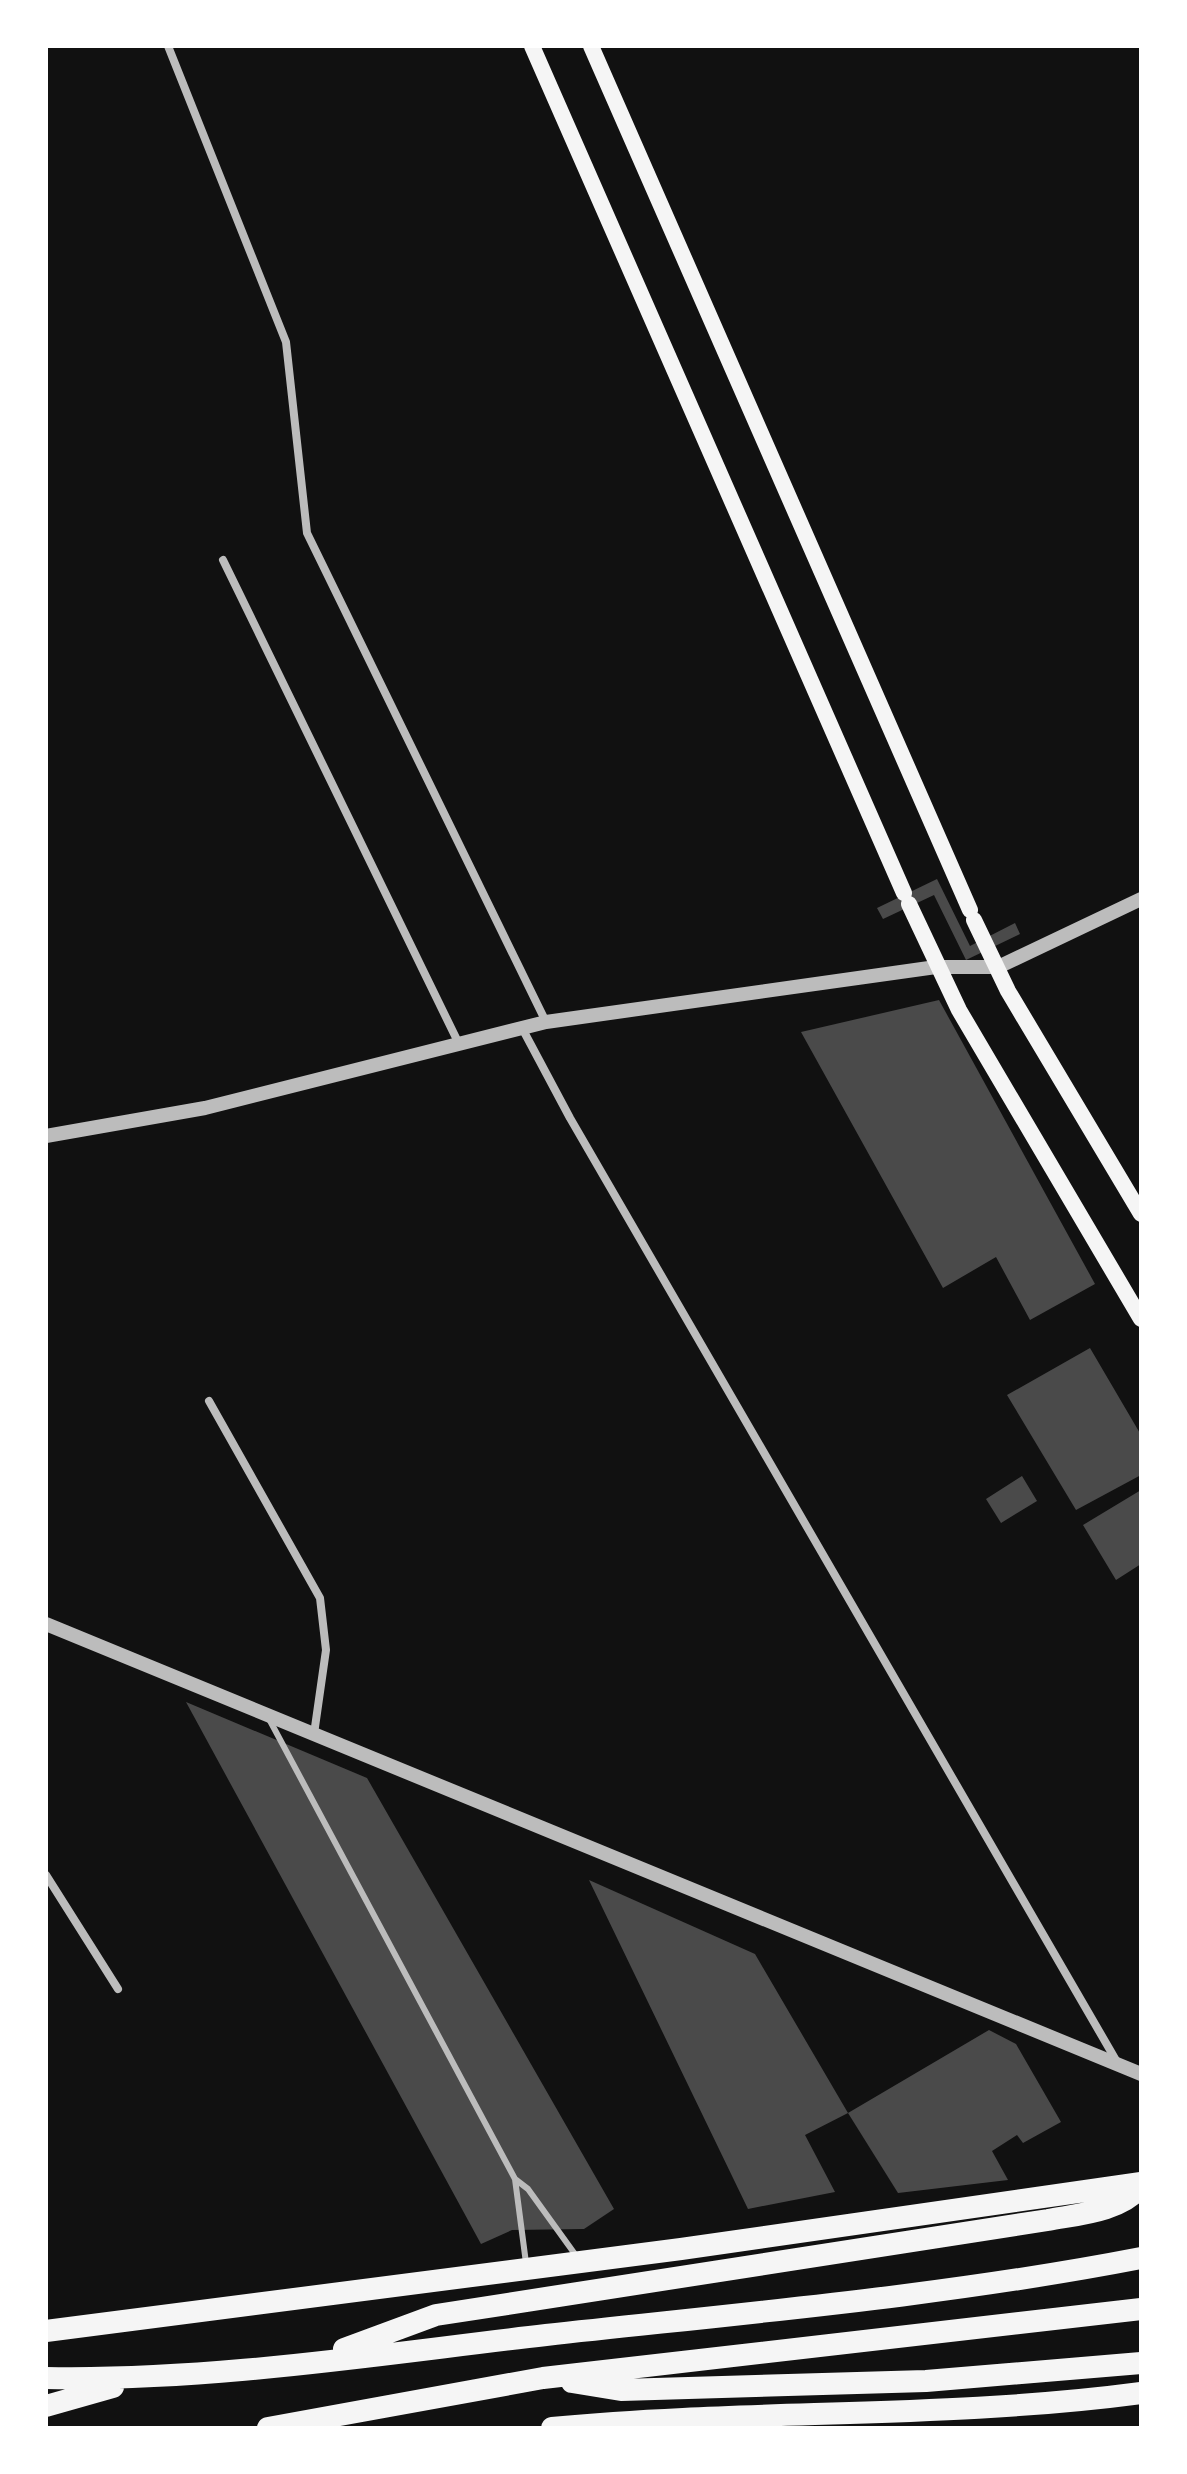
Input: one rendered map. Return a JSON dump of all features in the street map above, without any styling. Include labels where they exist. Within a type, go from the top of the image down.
[{"type":"highway","points":[[46,2331],[1141,2185]]},
{"type":"highway","points":[[312,2362],[436,2315],[977,2232],[1114,2206],[1131,2197],[1141,2185]]},
{"type":"highway","points":[[46,2378],[137,2380],[312,2362],[1017,2282],[1141,2258]]},
{"type":"highway","points":[[268,2428],[543,2378],[1141,2309]]},
{"type":"highway","points":[[543,2378],[621,2390],[926,2381],[1141,2363]]},
{"type":"highway","points":[[46,2406],[137,2380]]},
{"type":"highway","points":[[552,2428],[648,2419],[1064,2404],[1141,2393]]},
{"type":"main road","points":[[532,46],[936,967],[1141,1319]]},
{"type":"main road","points":[[591,46],[972,915],[1008,991],[1141,1214]]},
{"type":"street","points":[[168,46],[286,342],[307,533],[546,1022]]},
{"type":"street","points":[[223,560],[459,1044]]},
{"type":"street","points":[[46,1136],[205,1108],[546,1022],[936,967],[998,967],[1141,899]]},
{"type":"street","points":[[522,1028],[570,1118],[1117,2062]]},
{"type":"street","points":[[209,1401],[320,1598],[326,1650],[314,1734]]},
{"type":"street","points":[[46,1624],[1141,2074]]},
{"type":"street","points":[[46,1875],[118,1989]]},
{"type":"lane","points":[[266,1714],[515,2179],[522,2251],[528,2269]]},
{"type":"lane","points":[[515,2179],[528,2189],[560,2229],[581,2262]]},
{"type":"building","points":[[937,879],[970,946],[1015,923],[1020,934],[966,960],[934,895],[883,919],[877,908]]},
{"type":"building","points":[[939,1000],[1095,1284],[1030,1320],[996,1257],[943,1288],[801,1032]]},
{"type":"building","points":[[1090,1348],[1141,1435],[1141,1475],[1076,1510],[1007,1395]]},
{"type":"building","points":[[1022,1476],[1037,1501],[1001,1523],[986,1499]]},
{"type":"building","points":[[1141,1490],[1141,1564],[1116,1580],[1083,1525]]},
{"type":"building","points":[[186,1702],[367,1778],[614,2209],[584,2229],[512,2230],[481,2244]]},
{"type":"building","points":[[589,1880],[755,1954],[848,2113],[805,2135],[835,2192],[748,2209]]},
{"type":"building","points":[[989,2030],[1016,2044],[1061,2122],[1023,2143],[1017,2135],[992,2151],[1008,2180],[898,2193],[848,2113]]}]
